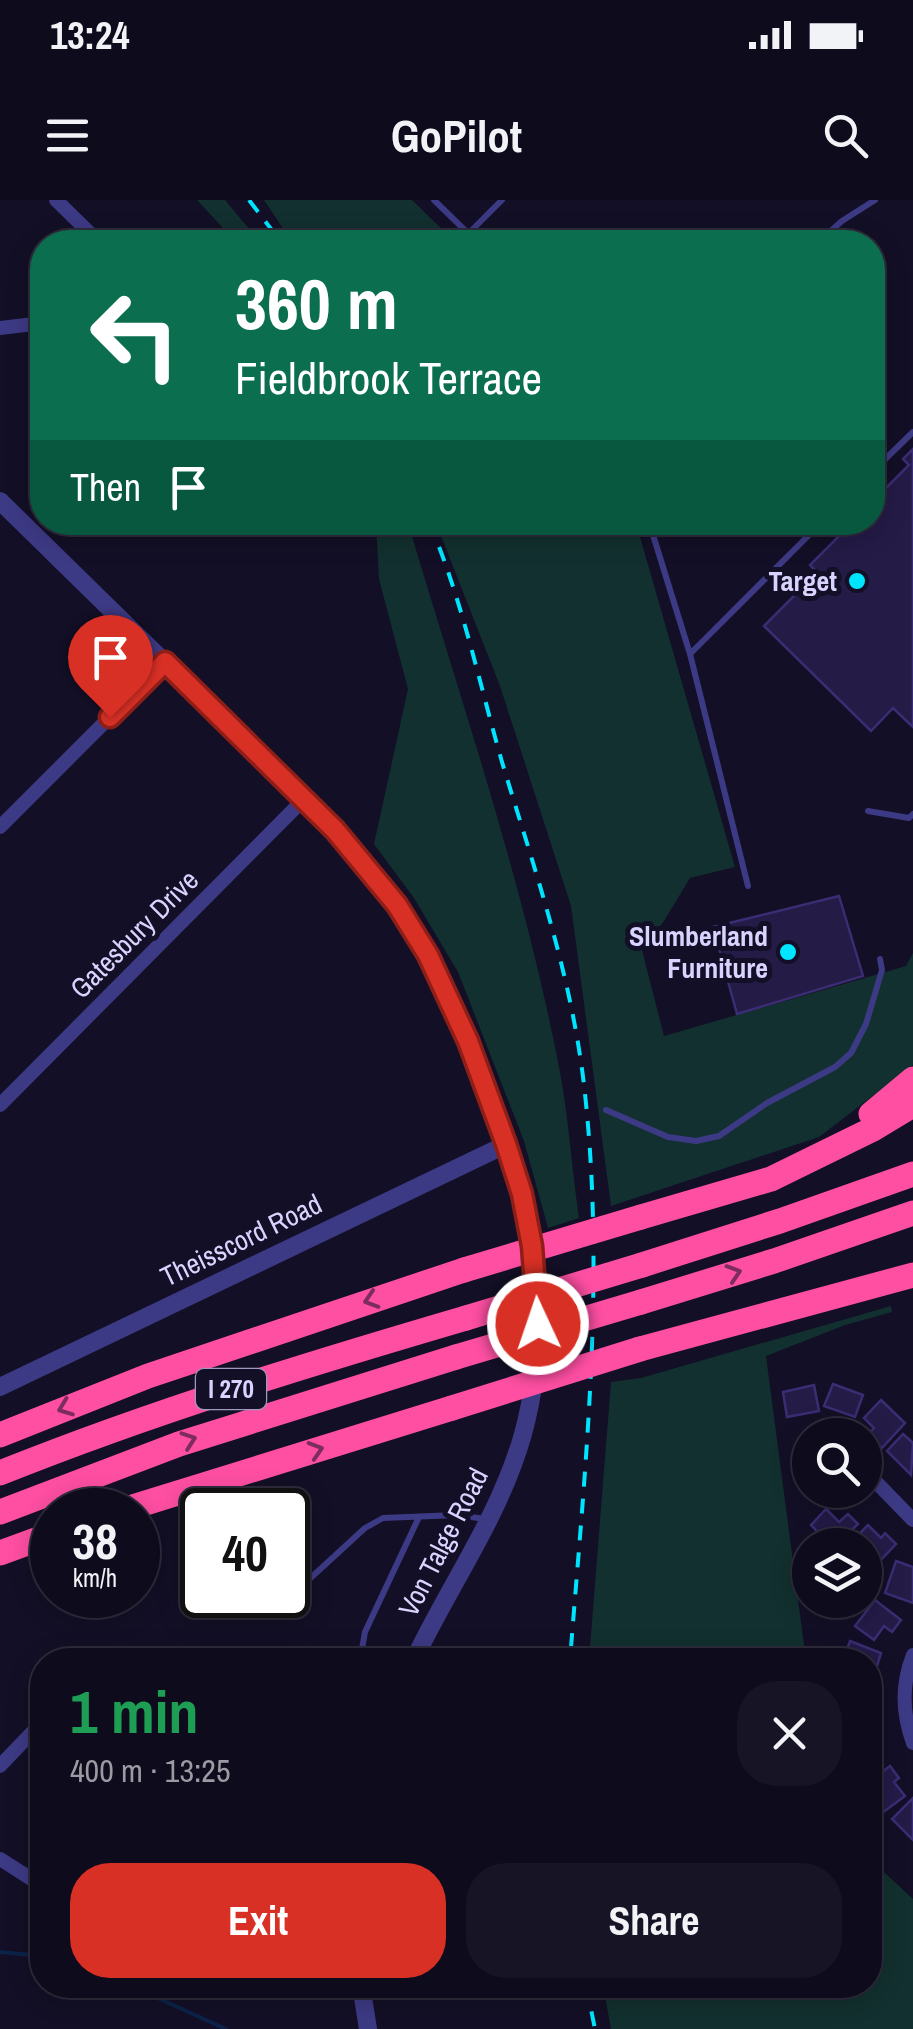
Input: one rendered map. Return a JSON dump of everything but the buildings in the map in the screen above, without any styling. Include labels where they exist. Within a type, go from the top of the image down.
[{"type":"highway","points":[[771,1179],[864,1118],[913,1079]]},
{"type":"highway","points":[[0,1434],[203,1356],[464,1270],[771,1179],[873,1130],[913,1105]]},
{"type":"highway","name":"I 270","points":[[0,1473],[246,1384],[642,1265],[913,1174]]},
{"type":"highway","name":"I 270","points":[[0,1512],[179,1444],[774,1261],[913,1213]]},
{"type":"highway","points":[[843,1293],[913,1264]]},
{"type":"highway","points":[[160,1499],[640,1349],[913,1275]]},
{"type":"highway","points":[[0,1554],[30,1542]]},
{"type":"street","points":[[56,200],[87,230]]},
{"type":"street","points":[[0,328],[30,324]]},
{"type":"street","name":"Von Talge Road","points":[[0,500],[30,529]]},
{"type":"street","name":"Von Talge Road","points":[[36,535],[335,830],[380,883],[428,955],[455,1010],[506,1144],[530,1225],[537,1349],[522,1434],[502,1494],[420,1648]]},
{"type":"street","points":[[0,826],[165,662]]},
{"type":"street","name":"Gatesbury Drive","points":[[0,1105],[304,799]]},
{"type":"street","name":"Theisscord Road","points":[[0,1387],[506,1144]]},
{"type":"street","points":[[882,1490],[913,1520]]},
{"type":"street","points":[[913,1655],[904,1692],[913,1743]]},
{"type":"street","points":[[0,1766],[30,1735]]},
{"type":"street","points":[[0,1859],[30,1878]]},
{"type":"lane","points":[[434,200],[466,230]]},
{"type":"lane","points":[[472,230],[502,200]]},
{"type":"lane","points":[[832,230],[876,200]]},
{"type":"lane","points":[[885,459],[913,432]]},
{"type":"lane","points":[[653,535],[690,654],[748,886]]},
{"type":"lane","points":[[690,654],[809,535]]},
{"type":"lane","points":[[868,811],[910,818],[913,814]]},
{"type":"lane","points":[[606,1110],[668,1137],[696,1141],[719,1136],[767,1103],[835,1067],[851,1053],[866,1024],[882,970],[880,960]]},
{"type":"lane","points":[[310,1578],[364,1528],[383,1518],[457,1515],[490,1520]]},
{"type":"lane","points":[[362,1648],[365,1632],[419,1517]]},
{"type":"green space","points":[[197,200],[225,200],[250,230],[225,230]]},
{"type":"green space","points":[[264,200],[412,200],[443,230],[284,230]]},
{"type":"green space","points":[[377,535],[412,535],[525,918],[564,1093],[579,1218],[548,1228],[524,1141],[458,972],[414,898],[374,844],[408,689],[379,579]]},
{"type":"green space","points":[[441,535],[639,535],[735,867],[690,878],[642,950],[664,1036],[906,966],[913,953],[913,1065],[819,1137],[611,1206],[571,906],[500,686]]},
{"type":"green space","points":[[891,1306],[892,1312],[845,1325],[766,1356],[792,1554],[792,1618],[800,1618],[804,1648],[590,1648],[611,1382],[641,1378]]},
{"type":"green space","points":[[882,1870],[913,1899],[913,2029],[611,2029],[605,1998],[882,1998]]},
{"type":"waterway","points":[[0,1952],[30,1955]]},
{"type":"waterway","points":[[158,1998],[226,2029]]},
{"type":"railway","points":[[249,200],[272,230]]},
{"type":"railway","points":[[434,535],[461,611],[550,921],[570,1002],[584,1085],[593,1301],[587,1444],[571,1648]]},
{"type":"railway","points":[[589,1998],[595,2029]]},
{"type":"place","name":"Target","points":[[857,581]]},
{"type":"place","name":"Slumberland Furniture","points":[[788,952]]},
{"type":"route","points":[[110,717],[165,662],[335,830],[397,905],[455,1010],[514,1166],[530,1225],[538,1324]]}]
